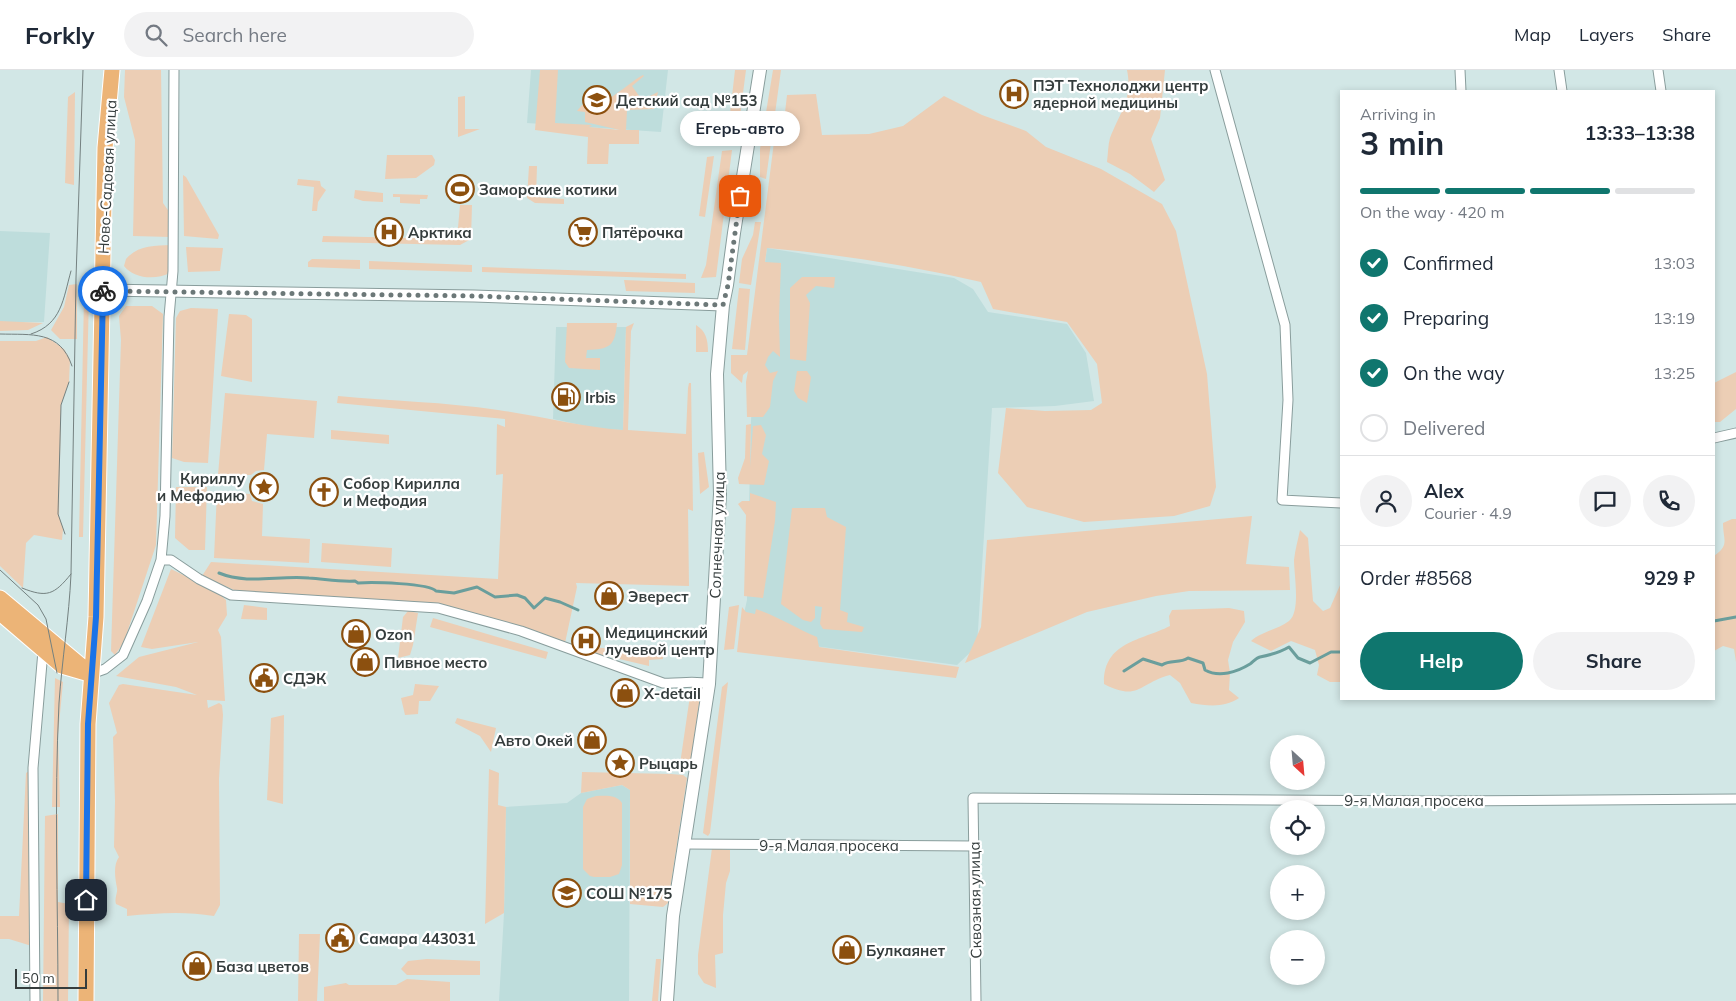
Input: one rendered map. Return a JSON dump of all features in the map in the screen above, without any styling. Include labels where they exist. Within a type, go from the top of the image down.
[{"type":"main road","name":"Ново-Садовая улица","points":[[86,1001],[88,724],[96,610],[105,148],[112,70]]},
{"type":"main road","name":"Солнечная улица","points":[[667,1001],[673,916],[709,684],[720,494],[718,374],[723,305],[728,285],[734,233],[760,70]]},
{"type":"main road","points":[[0,598],[92,674]]},
{"type":"main road","points":[[0,613],[62,666],[92,674]]},
{"type":"street","points":[[92,674],[105,669],[123,655],[147,601],[161,560],[165,516],[174,244],[174,70]]},
{"type":"street","points":[[1215,70],[1285,325],[1288,400],[1282,500],[1340,503]]},
{"type":"street","points":[[1460,70],[1461,90]]},
{"type":"street","points":[[1560,70],[1562,90]]},
{"type":"street","points":[[1658,70],[1660,90]]},
{"type":"street","points":[[103,290],[464,296],[723,305]]},
{"type":"street","points":[[1715,438],[1736,433]]},
{"type":"street","points":[[161,560],[171,560],[199,579],[231,595],[438,608],[521,631],[663,683],[683,684],[702,682],[709,684]]},
{"type":"street","points":[[35,1001],[33,768],[43,651]]},
{"type":"street","name":"9-я Малая просека","points":[[973,798],[1427,801],[1736,799]]},
{"type":"street","name":"Сквозная улица","points":[[973,798],[976,1001]]},
{"type":"street","name":"9-я Малая просека","points":[[684,844],[974,846]]},
{"type":"street","points":[[667,1001],[672,1001]]},
{"type":"shaded area","points":[[125,70],[161,70],[163,203],[170,213],[170,237],[133,236],[135,140],[124,97]]},
{"type":"shaded area","name":"Детский сад №153","points":[[531,70],[668,70],[661,132],[527,123]]},
{"type":"shaded area","points":[[540,70],[558,70],[555,123],[592,125],[589,127],[620,130],[585,122],[585,112],[577,111],[582,105],[600,103],[615,95],[643,75],[632,86],[642,100],[658,92],[654,109],[627,110],[626,130],[639,130],[639,144],[609,144],[608,164],[587,164],[588,137],[535,130]]},
{"type":"shaded area","points":[[735,70],[746,70],[737,139],[727,140]]},
{"type":"shaded area","points":[[773,70],[781,70],[766,179],[760,177],[760,149]]},
{"type":"shaded area","points":[[1127,70],[1165,70],[1160,118],[1151,139],[1165,180],[1154,192],[1130,174],[1107,162],[1110,138],[1127,97]]},
{"type":"shaded area","points":[[75,92],[74,185],[65,183],[68,97]]},
{"type":"shaded area","points":[[816,94],[822,135],[869,134],[903,126],[944,96],[982,115],[1026,131],[1046,147],[1101,169],[1162,204],[1176,231],[1207,374],[1216,487],[1210,506],[1174,516],[1084,522],[1027,507],[998,473],[1006,408],[1045,411],[1091,410],[1102,403],[1097,364],[1067,322],[993,309],[981,282],[928,271],[848,257],[767,248],[765,262],[781,263],[780,357],[773,351],[765,365],[770,373],[778,371],[773,381],[770,407],[763,417],[747,417],[746,382],[748,371],[743,375],[742,383],[731,373],[731,355],[747,355],[775,134],[783,130],[787,95]]},
{"type":"shaded area","points":[[465,96],[465,129],[480,129],[458,137],[458,97]]},
{"type":"shaded area","points":[[732,150],[716,277],[701,278],[706,265],[722,151]]},
{"type":"shaded area","points":[[387,155],[432,155],[435,160],[434,165],[416,178],[385,179]]},
{"type":"shaded area","points":[[714,156],[705,217],[699,216],[707,157]]},
{"type":"shaded area","points":[[529,166],[537,166],[536,197],[564,199],[564,204],[535,203],[527,198]]},
{"type":"shaded area","points":[[183,175],[186,177],[219,235],[218,239],[184,236]]},
{"type":"shaded area","points":[[298,179],[320,181],[321,186],[326,190],[318,202],[317,211],[312,211],[314,187],[297,185]]},
{"type":"shaded area","points":[[355,190],[383,193],[383,202],[363,201],[354,198]]},
{"type":"shaded area","points":[[393,194],[428,195],[427,199],[420,199],[420,204],[400,203],[400,197],[393,197]]},
{"type":"shaded area","points":[[460,205],[472,205],[471,239],[460,245],[322,242],[323,236],[457,239]]},
{"type":"shaded area","points":[[755,222],[761,222],[751,285],[739,283],[742,259],[753,235]]},
{"type":"shaded area","points":[[0,231],[50,233],[44,322],[0,322]]},
{"type":"shaded area","points":[[171,245],[170,273],[158,277],[139,276],[133,274],[124,266],[126,259],[136,251],[147,247]]},
{"type":"shaded area","points":[[186,247],[223,248],[220,271],[188,272]]},
{"type":"shaded area","points":[[767,248],[954,278],[973,289],[988,312],[1067,324],[1086,353],[1094,401],[1055,406],[992,408],[977,646],[957,665],[739,636],[747,600],[755,338]]},
{"type":"shaded area","points":[[312,259],[360,260],[360,269],[308,267],[308,262]]},
{"type":"shaded area","points":[[369,261],[472,265],[472,272],[369,269]]},
{"type":"shaded area","points":[[482,267],[686,274],[686,279],[482,272]]},
{"type":"shaded area","points":[[802,277],[835,277],[834,288],[816,286],[806,295],[810,303],[806,361],[790,359],[790,288]]},
{"type":"shaded area","points":[[624,280],[695,283],[695,293],[626,291]]},
{"type":"shaded area","points":[[77,284],[77,339],[60,339],[51,330],[64,307],[69,285]]},
{"type":"shaded area","points":[[739,288],[750,289],[745,350],[732,349]]},
{"type":"shaded area","points":[[83,290],[89,296],[83,537],[79,537],[84,297]]},
{"type":"shaded area","points":[[126,306],[152,306],[163,314],[156,545],[124,642],[115,655],[111,651],[121,340],[119,316]]},
{"type":"shaded area","points":[[191,308],[218,309],[208,463],[184,462],[172,458],[176,318],[180,311]]},
{"type":"shaded area","points":[[229,314],[246,315],[252,319],[252,382],[221,376]]},
{"type":"shaded area","points":[[0,321],[43,323],[28,330],[0,331]]},
{"type":"shaded area","points":[[567,323],[617,323],[615,337],[610,345],[601,349],[587,350],[586,358],[600,358],[600,370],[569,368],[565,362]]},
{"type":"shaded area","points":[[634,323],[631,331],[628,430],[686,434],[688,388],[689,383],[691,383],[693,511],[688,509],[689,586],[576,583],[577,587],[565,643],[439,607],[241,593],[202,576],[211,562],[498,579],[503,474],[496,475],[497,424],[505,427],[505,419],[337,403],[338,396],[478,407],[623,430],[626,327]]},
{"type":"shaded area","points":[[696,325],[706,336],[708,352],[696,352]]},
{"type":"shaded area","points":[[556,327],[626,327],[623,430],[599,429],[553,419]]},
{"type":"shaded area","points":[[47,337],[64,349],[70,359],[69,382],[61,405],[59,516],[63,529],[62,540],[34,535],[26,543],[23,588],[0,566],[0,341],[36,341]]},
{"type":"shaded area","points":[[797,371],[807,371],[811,377],[807,403],[798,398],[794,391]]},
{"type":"shaded area","points":[[1736,372],[1736,409],[1720,422],[1715,422],[1715,382]]},
{"type":"shaded area","points":[[225,393],[317,401],[314,438],[267,434],[264,470],[256,471],[251,475],[218,475]]},
{"type":"shaded area","points":[[751,424],[750,467],[753,426],[761,425],[766,435],[762,454],[769,461],[764,485],[739,484],[738,478],[745,458],[746,425]]},
{"type":"shaded area","points":[[331,430],[389,435],[389,444],[331,439]]},
{"type":"shaded area","points":[[704,452],[709,487],[700,494],[698,453]]},
{"type":"shaded area","points":[[176,487],[207,487],[205,550],[189,550],[175,538]]},
{"type":"shaded area","points":[[217,492],[250,494],[252,501],[263,504],[262,536],[310,539],[309,563],[214,558]]},
{"type":"shaded area","points":[[750,493],[776,502],[775,521],[763,598],[744,596],[746,515],[738,504],[742,501],[750,501]]},
{"type":"shaded area","points":[[792,508],[825,508],[827,517],[846,527],[840,610],[848,613],[847,622],[864,627],[862,632],[823,629],[820,624],[822,607],[815,606],[815,618],[811,622],[803,620],[781,604]]},
{"type":"shaded area","points":[[1252,516],[1246,564],[1289,567],[1290,590],[1189,591],[1156,596],[1087,612],[965,663],[981,627],[987,540]]},
{"type":"shaded area","points":[[1736,519],[1736,662],[1734,649],[1723,646],[1715,650],[1715,555],[1722,549],[1725,542],[1723,523]]},
{"type":"shaded area","points":[[1300,530],[1308,538],[1313,601],[1323,611],[1330,608],[1340,585],[1340,682],[1330,682],[1317,675],[1319,665],[1315,650],[1291,641],[1271,651],[1251,641],[1284,624],[1293,616],[1296,601],[1294,560]]},
{"type":"shaded area","points":[[322,543],[392,548],[391,567],[321,562]]},
{"type":"shaded area","points":[[171,569],[216,591],[226,600],[227,615],[218,630],[221,637],[225,701],[207,700],[208,708],[219,703],[222,705],[223,715],[219,779],[220,905],[214,916],[171,913],[127,916],[127,909],[116,904],[115,868],[119,857],[114,847],[113,737],[117,733],[109,703],[119,685],[123,684],[197,695],[176,687],[116,676],[139,657],[198,642],[152,649],[141,647]]},
{"type":"shaded area","points":[[244,605],[267,608],[267,620],[241,619]]},
{"type":"shaded area","points":[[739,605],[734,649],[724,650],[729,607]]},
{"type":"shaded area","points":[[742,607],[746,612],[755,614],[756,609],[764,612],[817,637],[819,647],[959,667],[956,678],[737,652]]},
{"type":"shaded area","points":[[1229,608],[1244,611],[1245,622],[1233,642],[1228,660],[1230,673],[1229,690],[1239,698],[1222,705],[1191,703],[1180,683],[1170,675],[1132,691],[1116,689],[1104,684],[1105,670],[1110,659],[1117,651],[1125,645],[1170,626],[1169,616],[1172,610]]},
{"type":"shaded area","points":[[408,611],[418,613],[413,645],[410,655],[398,658],[403,617]]},
{"type":"shaded area","points":[[433,618],[548,652],[546,659],[430,627]]},
{"type":"shaded area","points":[[582,646],[663,654],[663,659],[649,660],[649,666],[581,650]]},
{"type":"shaded area","points":[[55,678],[63,682],[58,735],[60,807],[52,807]]},
{"type":"shaded area","points":[[692,682],[702,682],[691,761],[680,764]]},
{"type":"shaded area","points":[[728,682],[710,833],[708,836],[703,833],[722,687]]},
{"type":"shaded area","points":[[415,684],[439,686],[430,701],[419,701],[418,714],[405,715],[401,698],[413,695]]},
{"type":"shaded area","points":[[284,715],[283,804],[267,800],[271,718]]},
{"type":"shaded area","points":[[457,718],[496,728],[491,752],[480,736],[455,723]]},
{"type":"shaded area","points":[[33,768],[35,947],[9,939],[0,939],[0,916],[19,916],[26,773]]},
{"type":"shaded area","points":[[489,769],[499,773],[498,805],[506,807],[504,913],[485,924]]},
{"type":"shaded area","points":[[582,772],[671,774],[683,775],[687,778],[668,903],[663,907],[630,904],[630,790],[622,785],[581,793]]},
{"type":"shaded area","name":"СОШ №175","points":[[622,785],[630,790],[629,1001],[499,1001],[504,913],[506,807],[567,803],[581,793]]},
{"type":"shaded area","points":[[596,796],[614,797],[622,803],[622,865],[619,874],[610,877],[590,876],[583,869],[583,807],[587,799]]},
{"type":"shaded area","points":[[58,814],[58,902],[69,904],[68,1001],[43,1001],[45,816]]},
{"type":"shaded area","points":[[712,848],[730,850],[730,871],[726,883],[723,915],[723,953],[715,955],[716,988],[704,983],[698,974],[698,955]]},
{"type":"shaded area","points":[[299,934],[320,934],[317,1001],[298,1001]]},
{"type":"shaded area","points":[[427,959],[480,961],[480,975],[407,975],[401,969],[408,961]]},
{"type":"shaded area","points":[[656,959],[661,959],[658,1001],[652,1001]]},
{"type":"shaded area","points":[[407,979],[450,982],[450,1001],[324,1001],[324,987],[346,983],[349,985],[396,985]]},
{"type":"waterway","points":[[219,573],[230,577],[252,579],[298,577],[355,581],[358,583],[423,586],[436,591],[454,593],[477,587],[495,597],[517,595],[525,598],[534,608],[545,598],[578,610]]},
{"type":"waterway","points":[[1715,621],[1736,617]]},
{"type":"waterway","points":[[1124,671],[1143,659],[1162,665],[1188,658],[1203,663],[1205,670],[1222,674],[1239,669],[1259,658],[1289,647],[1298,658],[1310,663],[1331,652],[1340,652]]},
{"type":"tram line","points":[[58,1001],[56,815],[58,740],[60,687],[71,574],[76,278],[83,70]]},
{"type":"tram line","points":[[31,334],[41,330],[55,317],[63,301],[71,271]]},
{"type":"tram line","points":[[0,334],[34,335],[52,340],[67,354],[72,366]]},
{"type":"tram line","points":[[65,534],[58,514],[61,405],[69,382]]},
{"type":"tram line","points":[[0,570],[38,605],[46,619],[57,673]]},
{"type":"tram line","points":[[22,588],[38,593],[50,593],[60,586],[71,574]]},
{"type":"way so far","points":[[103,291],[474,296],[723,305],[728,285],[740,196]]},
{"type":"place","name":"ПЭТ Технолоджи центр ядерной медицины","points":[[1014,94]]},
{"type":"place","name":"Детский сад №153","points":[[597,100]]},
{"type":"place","name":"Заморские котики","points":[[460,189]]},
{"type":"place","name":"Егерь-авто","points":[[740,196]]},
{"type":"place","name":"Арктика","points":[[389,232]]},
{"type":"place","name":"Пятёрочка","points":[[583,232]]},
{"type":"place","name":"Irbis","points":[[566,397]]},
{"type":"place","name":"Кириллу и Мефодию","points":[[264,487]]},
{"type":"place","name":"Собор Кирилла и Мефодия","points":[[324,492]]},
{"type":"place","name":"Эверест","points":[[609,596]]},
{"type":"place","name":"Ozon","points":[[356,634]]},
{"type":"place","name":"Медицинский лучевой центр","points":[[586,641]]},
{"type":"place","name":"Пивное место","points":[[365,662]]},
{"type":"place","name":"СДЭК","points":[[264,678]]},
{"type":"place","name":"X-detail","points":[[625,693]]},
{"type":"place","name":"Авто Окей","points":[[592,740]]},
{"type":"place","name":"Рыцарь","points":[[620,763]]},
{"type":"place","name":"СОШ №175","points":[[567,893]]},
{"type":"place","name":"Самара 443031","points":[[340,938]]},
{"type":"place","name":"Булкаянет","points":[[847,950]]},
{"type":"place","name":"База цветов","points":[[197,966]]},
{"type":"route","points":[[86,900],[88,724],[96,617],[103,291]]}]
